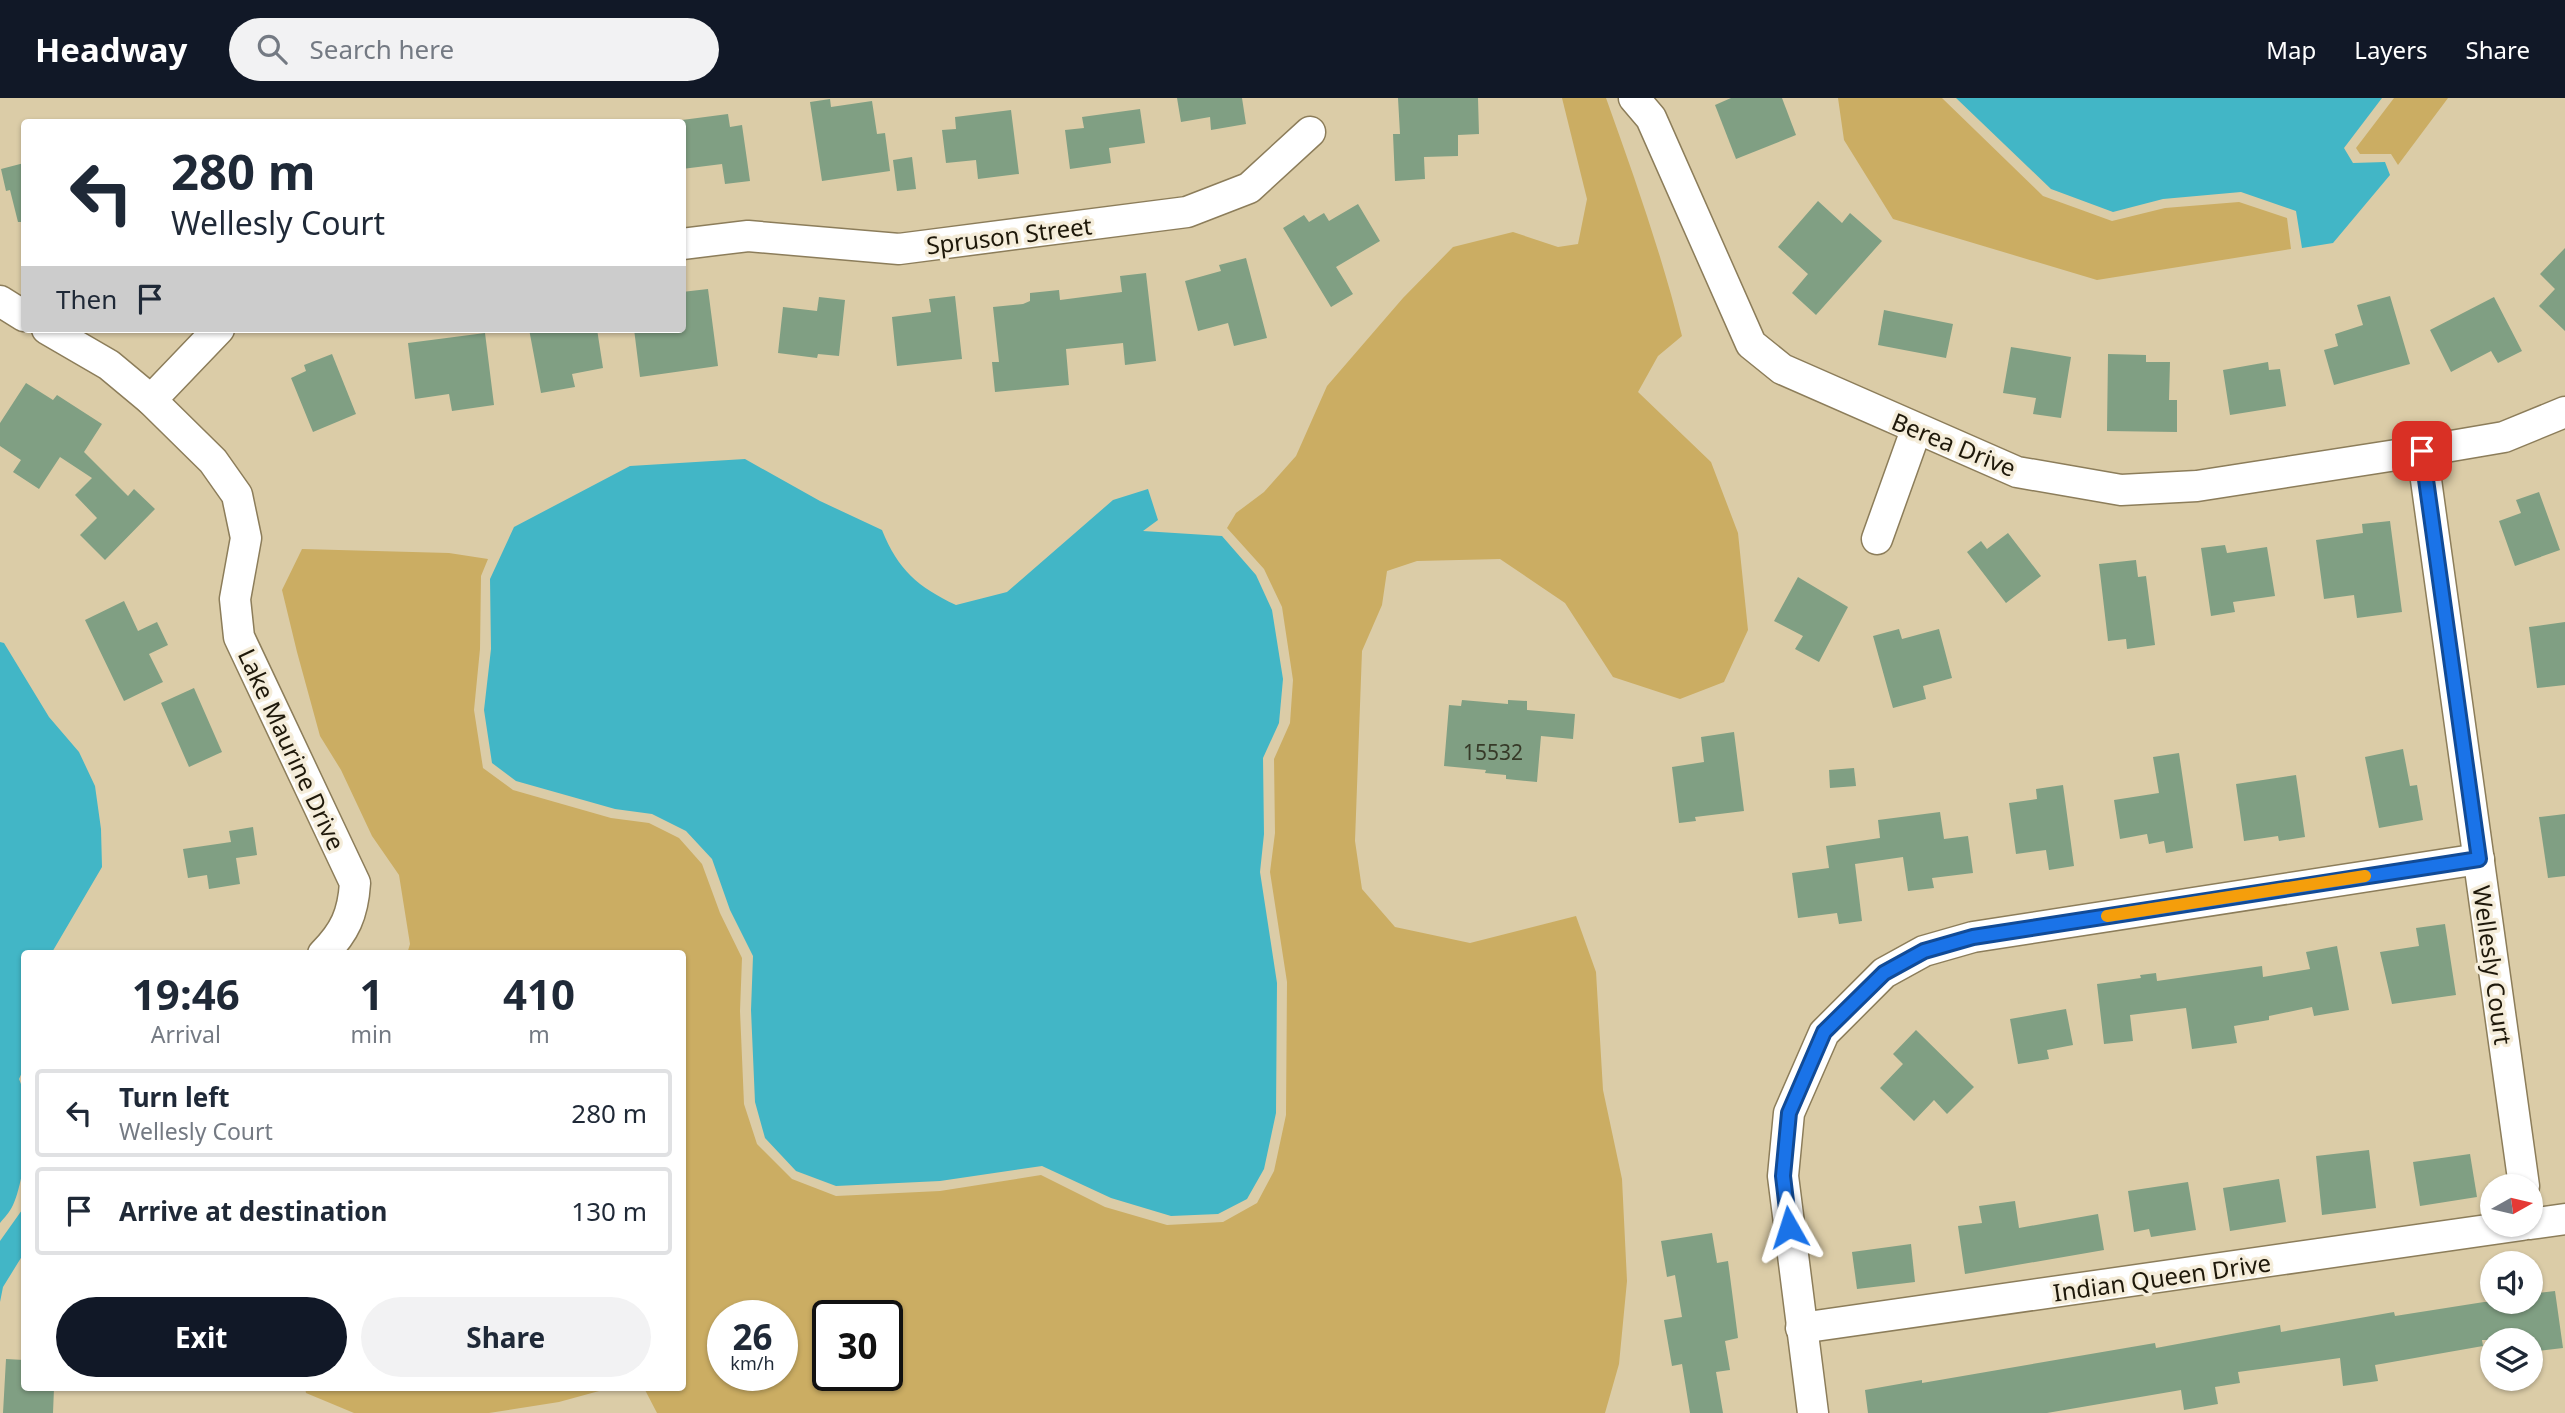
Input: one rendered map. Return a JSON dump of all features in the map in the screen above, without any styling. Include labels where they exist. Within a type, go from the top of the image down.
[{"type":"street","name":"Berea Drive","points":[[1634,98],[1651,118],[1751,344],[1782,369],[2017,472],[2121,490],[2197,486],[2504,437],[2565,412]]},
{"type":"street","name":"Spruson Street","points":[[686,244],[748,236],[899,249],[1187,212],[1249,188],[1310,132]]},
{"type":"street","points":[[0,301],[21,314]]},
{"type":"street","name":"Lake Maurine Drive","points":[[54,333],[108,365],[151,400],[213,461],[237,495],[246,538],[235,599],[239,637],[355,883],[353,910],[341,937],[327,950]]},
{"type":"street","points":[[151,400],[215,333]]},
{"type":"street","points":[[1877,539],[1916,430]]},
{"type":"street","name":"Wellesly Court","points":[[2422,451],[2522,1174]]},
{"type":"street","points":[[1813,1413],[1783,1176],[1789,1113],[1824,1032],[1884,973],[1924,951],[1973,937],[2479,859]]},
{"type":"street","points":[[2543,1222],[2565,1219]]},
{"type":"street","name":"Indian Queen Drive","points":[[1801,1328],[2480,1231]]},
{"type":"shaded area","points":[[1562,98],[1606,98],[1657,246],[1682,336],[1658,356],[1638,392],[1711,462],[1738,533],[1748,630],[1724,682],[1680,699],[1613,677],[1565,603],[1500,559],[1417,561],[1387,571],[1382,605],[1362,651],[1355,841],[1362,889],[1395,927],[1470,943],[1576,916],[1596,972],[1603,1090],[1622,1179],[1627,1281],[1619,1364],[1605,1413],[657,1413],[646,1391],[686,1391],[686,950],[408,950],[410,944],[399,875],[372,836],[341,770],[320,736],[297,652],[282,590],[302,549],[449,553],[488,559],[481,576],[480,649],[474,710],[483,768],[513,790],[611,818],[649,823],[679,838],[702,864],[720,913],[742,958],[740,1011],[744,1104],[757,1144],[792,1179],[836,1196],[940,1191],[1041,1175],[1105,1207],[1167,1225],[1223,1222],[1257,1203],[1274,1171],[1286,1115],[1287,982],[1270,872],[1275,833],[1274,759],[1290,723],[1293,680],[1282,607],[1264,569],[1227,528],[1236,513],[1264,492],[1296,456],[1327,386],[1403,298],[1453,247],[1513,232],[1558,247],[1578,244],[1587,199]]},
{"type":"shaded area","points":[[1838,98],[1942,98],[2043,196],[2112,221],[2165,208],[2239,202],[2287,218],[2291,249],[2097,280],[1893,219],[1844,140]]},
{"type":"shaded area","points":[[2394,98],[2448,98],[2398,165],[2391,154],[2360,154],[2356,148]]},
{"type":"shaded area","points":[[599,1391],[559,1402],[489,1413],[354,1413],[306,1393]]},
{"type":"water","points":[[1956,98],[2382,98],[2344,148],[2353,163],[2385,162],[2390,175],[2333,243],[2302,248],[2296,211],[2241,192],[2163,199],[2113,212],[2051,189]]},
{"type":"water","points":[[745,459],[820,501],[882,530],[902,567],[920,584],[956,605],[1007,592],[1113,500],[1148,489],[1158,520],[1143,531],[1222,536],[1256,575],[1272,610],[1283,679],[1279,723],[1263,758],[1264,834],[1260,872],[1277,983],[1276,1113],[1264,1169],[1247,1199],[1218,1214],[1171,1216],[1111,1198],[1042,1166],[940,1181],[836,1186],[796,1171],[765,1138],[755,1102],[751,1010],[753,956],[730,910],[712,859],[686,831],[652,814],[615,809],[516,781],[492,763],[484,710],[491,649],[490,579],[514,527],[630,466]]},
{"type":"water","points":[[0,642],[4,643],[49,717],[79,752],[95,786],[101,829],[102,867],[53,950],[21,950],[21,1177],[12,1208],[0,1223]]},
{"type":"water","points":[[21,1211],[21,1258],[3,1287],[0,1302],[0,1241]]},
{"type":"building","points":[[1177,98],[1242,98],[1246,124],[1211,130],[1210,117],[1181,122]]},
{"type":"building","points":[[1398,98],[1478,98],[1479,134],[1458,135],[1458,156],[1424,157],[1425,179],[1395,181],[1393,134],[1400,134]]},
{"type":"building","points":[[1731,98],[1782,98],[1796,135],[1736,159],[1715,105]]},
{"type":"building","points":[[830,99],[831,107],[872,101],[877,134],[885,133],[890,171],[822,181],[810,102]]},
{"type":"building","points":[[1140,109],[1145,143],[1109,148],[1111,163],[1070,169],[1065,130],[1084,128],[1082,117]]},
{"type":"building","points":[[1011,110],[1019,174],[978,179],[976,160],[946,163],[942,130],[956,129],[955,117]]},
{"type":"building","points":[[728,114],[730,127],[742,125],[750,181],[725,184],[722,164],[686,168],[686,119]]},
{"type":"building","points":[[912,157],[916,189],[897,191],[893,160]]},
{"type":"building","points":[[21,164],[21,222],[18,222],[10,190],[6,191],[1,169]]},
{"type":"building","points":[[1818,201],[1842,223],[1850,213],[1882,241],[1816,315],[1792,293],[1808,274],[1778,247]]},
{"type":"building","points":[[1358,204],[1380,241],[1336,267],[1353,294],[1331,307],[1283,228],[1304,215],[1309,222],[1324,213],[1329,221]]},
{"type":"building","points":[[2565,248],[2565,331],[2539,306],[2555,289],[2540,274]]},
{"type":"building","points":[[1246,258],[1267,338],[1234,346],[1228,323],[1198,331],[1185,281],[1221,271],[1219,265]]},
{"type":"building","points":[[1146,273],[1156,361],[1125,365],[1123,343],[1066,349],[1069,385],[995,392],[992,362],[999,362],[993,307],[1023,304],[1030,301],[1030,293],[1059,290],[1060,300],[1122,292],[1120,276]]},
{"type":"building","points":[[708,289],[718,366],[640,377],[634,333],[686,333],[686,292]]},
{"type":"building","points":[[955,296],[962,359],[897,366],[892,317],[931,312],[929,299]]},
{"type":"building","points":[[2390,296],[2410,364],[2334,385],[2324,350],[2338,346],[2335,334],[2363,325],[2357,305]]},
{"type":"building","points":[[819,297],[845,300],[839,356],[818,354],[817,358],[778,353],[783,307],[817,311]]},
{"type":"building","points":[[2494,297],[2522,351],[2498,363],[2491,351],[2451,372],[2430,330]]},
{"type":"building","points":[[1884,310],[1953,324],[1946,358],[1878,345]]},
{"type":"building","points":[[485,333],[494,405],[452,411],[449,394],[415,399],[408,343]]},
{"type":"building","points":[[530,333],[598,333],[603,368],[572,374],[575,387],[541,393]]},
{"type":"building","points":[[2011,347],[2071,357],[2061,418],[2033,414],[2036,398],[2003,393]]},
{"type":"building","points":[[332,354],[356,414],[313,432],[291,378],[306,371],[304,365]]},
{"type":"building","points":[[2108,354],[2146,355],[2146,362],[2170,362],[2169,400],[2177,400],[2177,432],[2107,431]]},
{"type":"building","points":[[2268,362],[2269,370],[2280,369],[2286,406],[2230,415],[2223,370]]},
{"type":"building","points":[[26,383],[53,400],[57,395],[102,424],[84,452],[128,496],[134,489],[155,509],[105,560],[80,535],[97,518],[75,495],[92,478],[60,457],[39,489],[13,472],[21,460],[0,446],[0,423]]},
{"type":"building","points":[[2539,492],[2560,550],[2515,566],[2499,521],[2521,513],[2516,500]]},
{"type":"building","points":[[2390,521],[2402,612],[2357,618],[2354,595],[2324,599],[2316,540],[2363,533],[2362,524]]},
{"type":"building","points":[[2008,533],[2041,576],[2006,603],[1967,552],[1981,541],[1987,549]]},
{"type":"building","points":[[2225,545],[2227,553],[2267,547],[2275,596],[2233,602],[2235,612],[2211,616],[2201,548]]},
{"type":"building","points":[[2136,560],[2138,577],[2146,576],[2155,645],[2127,649],[2126,639],[2108,641],[2099,564]]},
{"type":"building","points":[[1798,577],[1848,607],[1819,662],[1795,649],[1803,636],[1774,621]]},
{"type":"building","points":[[124,601],[138,631],[157,622],[168,645],[149,654],[163,682],[124,701],[85,620]]},
{"type":"building","points":[[2565,622],[2565,685],[2537,688],[2529,627]]},
{"type":"building","points":[[1899,629],[1902,639],[1939,629],[1952,678],[1923,686],[1926,699],[1893,708],[1873,636]]},
{"type":"building","points":[[194,688],[222,752],[189,767],[161,703]]},
{"type":"building","points":[[1462,700],[1508,704],[1508,700],[1527,701],[1527,710],[1575,714],[1573,739],[1541,736],[1537,782],[1506,779],[1506,775],[1485,773],[1486,770],[1444,766],[1449,705],[1461,706]]},
{"type":"building","points":[[1734,732],[1744,811],[1695,817],[1696,821],[1679,823],[1672,767],[1704,762],[1701,737]]},
{"type":"building","points":[[2403,749],[2410,786],[2417,785],[2423,820],[2379,828],[2365,757]]},
{"type":"building","points":[[2179,753],[2193,848],[2166,853],[2164,841],[2149,844],[2147,834],[2120,839],[2114,800],[2159,793],[2153,757]]},
{"type":"building","points":[[1854,768],[1856,786],[1830,788],[1829,770]]},
{"type":"building","points":[[2296,775],[2305,837],[2279,841],[2278,836],[2244,841],[2236,784]]},
{"type":"building","points":[[2063,785],[2074,866],[2049,870],[2046,850],[2016,854],[2009,803],[2037,799],[2036,789]]},
{"type":"building","points":[[1940,812],[1944,839],[1968,836],[1973,873],[1932,878],[1934,888],[1908,891],[1903,857],[1855,864],[1862,921],[1839,924],[1837,913],[1798,918],[1792,873],[1829,868],[1826,846],[1880,838],[1878,820]]},
{"type":"building","points":[[2565,814],[2565,876],[2548,878],[2539,817]]},
{"type":"building","points":[[253,827],[257,855],[236,858],[240,884],[209,889],[207,875],[188,878],[183,849],[231,842],[229,831]]},
{"type":"building","points":[[2445,924],[2456,995],[2392,1004],[2380,952],[2419,946],[2416,928]]},
{"type":"building","points":[[2337,946],[2349,1010],[2314,1016],[2312,1007],[2269,1016],[2269,1020],[2234,1026],[2237,1043],[2192,1049],[2186,1008],[2130,1015],[2133,1041],[2104,1044],[2097,984],[2141,978],[2140,975],[2156,973],[2157,981],[2262,966],[2263,977],[2310,969],[2306,952]]},
{"type":"building","points":[[2066,1009],[2073,1045],[2047,1050],[2049,1059],[2018,1064],[2010,1019]]},
{"type":"building","points":[[1916,1030],[1974,1087],[1947,1114],[1934,1100],[1914,1121],[1880,1088],[1903,1064],[1893,1054]]},
{"type":"building","points":[[2369,1150],[2376,1208],[2322,1215],[2316,1156]]},
{"type":"building","points":[[2470,1154],[2477,1197],[2420,1206],[2413,1162]]},
{"type":"building","points":[[2279,1179],[2286,1222],[2230,1231],[2223,1188]]},
{"type":"building","points":[[2188,1182],[2196,1230],[2151,1237],[2149,1229],[2134,1232],[2128,1191]]},
{"type":"building","points":[[2015,1201],[2019,1228],[2098,1214],[2104,1250],[1965,1274],[1958,1226],[1982,1223],[1979,1206]]},
{"type":"building","points":[[1712,1233],[1717,1263],[1728,1261],[1738,1338],[1725,1341],[1730,1370],[1716,1372],[1723,1413],[1690,1413],[1682,1364],[1672,1366],[1664,1320],[1682,1317],[1675,1275],[1667,1277],[1661,1241]]},
{"type":"building","points":[[1911,1244],[1915,1282],[1857,1289],[1852,1252]]},
{"type":"building","points":[[2555,1291],[2563,1348],[2543,1350],[2543,1328],[2480,1328],[2480,1347],[2375,1365],[2378,1381],[2343,1386],[2340,1358],[2238,1372],[2240,1383],[2215,1387],[2218,1404],[2184,1410],[2181,1390],[2047,1413],[1868,1413],[1865,1390],[1922,1380],[1922,1383],[2155,1343],[2156,1348],[2280,1325],[2281,1332],[2394,1312],[2395,1316],[2480,1303],[2480,1314],[2543,1314],[2543,1292]]},
{"type":"building","points":[[6,1359],[21,1360],[21,1391],[54,1391],[53,1413],[3,1413]]},
{"type":"slow traffic","points":[[2107,916],[2365,876]]},
{"type":"route","points":[[1789,1227],[1783,1176],[1789,1113],[1824,1032],[1884,973],[1924,951],[1973,937],[2479,859],[2422,451]]}]
